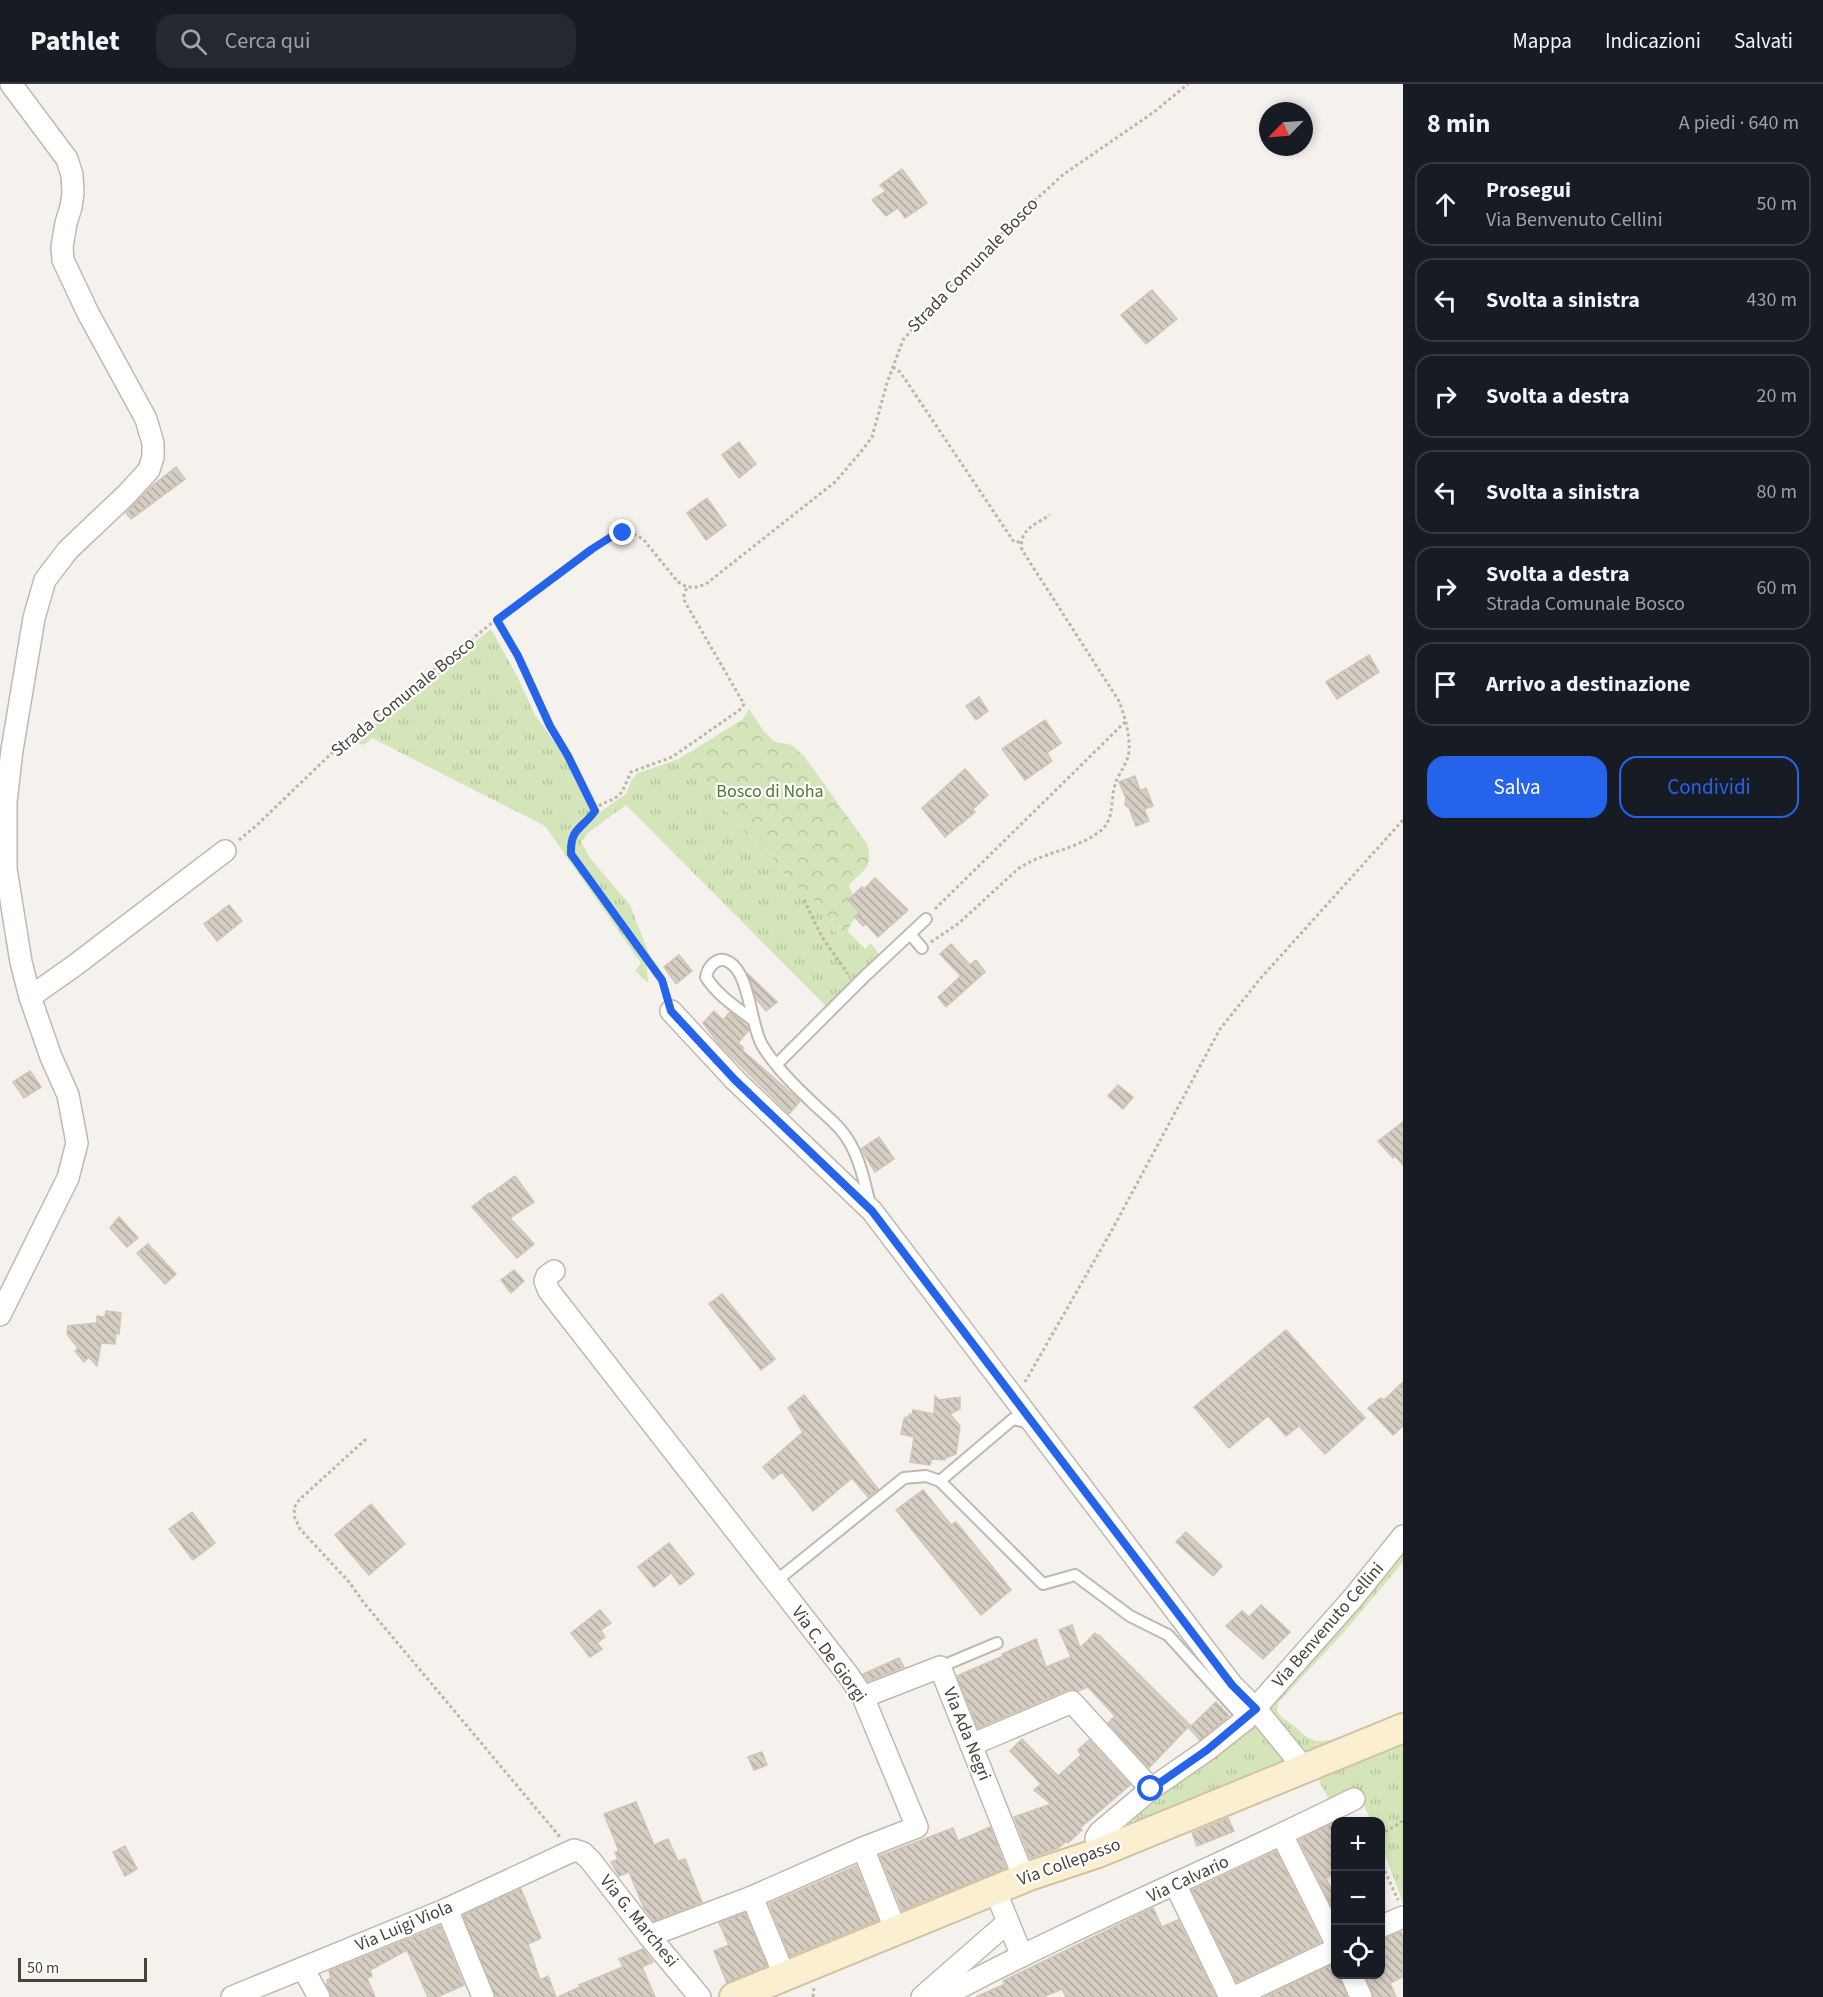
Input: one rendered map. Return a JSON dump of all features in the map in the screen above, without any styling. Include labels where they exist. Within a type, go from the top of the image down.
[{"type":"street","points":[[0,1315],[68,1178],[77,1143],[68,1095],[51,1057],[30,997],[21,962],[6,869],[5,829],[12,750],[34,618],[45,580],[68,550],[149,470],[153,457],[153,443],[146,418],[88,313],[63,260],[62,247],[73,192],[72,175],[67,159],[11,84]]},
{"type":"street","points":[[30,997],[225,851]]},
{"type":"street","points":[[671,1011],[735,1080],[872,1211],[1232,1685],[1250,1715],[1304,1768]]},
{"type":"street","name":"Via C. De Giorgi","points":[[554,1271],[547,1276],[545,1281],[549,1291],[776,1581],[863,1697],[917,1827],[862,1848],[752,1897],[649,1936]]},
{"type":"street","name":"Via Benvenuto Cellini","points":[[1098,1853],[1096,1838],[1100,1832],[1151,1789],[1207,1750],[1250,1715],[1353,1598],[1403,1536]]},
{"type":"street","name":"Via Ada Negri","points":[[863,1697],[940,1667],[1024,1878]]},
{"type":"street","points":[[971,1745],[1072,1702],[1151,1789]]},
{"type":"street","name":"Via Collepasso","points":[[734,1997],[1024,1878],[1098,1853],[1403,1728]]},
{"type":"street","name":"Via Calvario","points":[[942,1997],[1022,1956],[1354,1799]]},
{"type":"street","points":[[1282,1835],[1331,1935]]},
{"type":"street","points":[[862,1848],[896,1931]]},
{"type":"street","name":"Via Luigi Viola","points":[[232,1997],[447,1909],[574,1850]]},
{"type":"street","name":"Via G. Marchesi","points":[[574,1850],[584,1853],[591,1861],[700,1997]]},
{"type":"street","points":[[1175,1884],[1230,1997]]},
{"type":"street","points":[[995,1890],[1022,1956]]},
{"type":"street","points":[[752,1897],[785,1977]]},
{"type":"street","points":[[447,1909],[483,1997]]},
{"type":"street","points":[[1382,1925],[1401,1909]]},
{"type":"street","points":[[922,1997],[1008,1922]]},
{"type":"street","points":[[1235,1997],[1331,1951]]},
{"type":"street","points":[[303,1968],[319,1997]]},
{"type":"street","points":[[1353,1979],[1361,1997]]},
{"type":"lane","points":[[777,1064],[926,919]]},
{"type":"lane","points":[[910,934],[922,948]]},
{"type":"lane","points":[[754,1021],[727,1001],[712,986],[706,976],[708,967],[724,960],[730,962],[738,972],[744,986],[754,1021],[756,1031],[763,1046],[801,1092],[840,1129],[850,1144],[866,1184],[872,1211]]},
{"type":"lane","points":[[940,1481],[1013,1419],[1033,1423]]},
{"type":"lane","points":[[776,1581],[904,1478],[926,1476],[940,1481],[1042,1584],[1075,1575],[1130,1616],[1168,1635],[1250,1715]]},
{"type":"lane","points":[[940,1667],[997,1643]]},
{"type":"path","name":"Strada Comunale Bosco","points":[[225,851],[257,825],[338,747],[497,620],[597,545],[614,535],[634,534],[643,539],[678,582],[687,587],[697,587],[706,584],[835,482],[872,437],[903,340],[929,308],[1064,174],[1154,112],[1188,84]]},
{"type":"path","points":[[893,367],[900,372],[909,385],[1014,542],[1020,542]]},
{"type":"path","points":[[922,948],[959,923],[1024,865],[1101,831],[1111,813],[1115,783],[1128,759],[1126,722],[1119,701],[1022,550],[1021,537],[1050,515]]},
{"type":"path","points":[[671,1011],[662,980],[571,854],[571,841],[575,831],[586,824],[601,804],[614,799],[622,792],[631,772],[672,757],[741,709],[744,704],[685,602],[684,595],[687,587]]},
{"type":"path","points":[[497,620],[518,656],[550,726],[568,756],[595,811]]},
{"type":"path","points":[[926,919],[1126,722]]},
{"type":"path","points":[[1015,1399],[1112,1230],[1220,1029],[1260,979],[1403,820]]},
{"type":"path","points":[[804,900],[822,937],[855,986]]},
{"type":"path","points":[[366,1439],[299,1500],[294,1508],[300,1529],[349,1582],[549,1827],[574,1850]]},
{"type":"path","points":[[1385,1832],[1403,1821]]},
{"type":"path","points":[[1385,1871],[1401,1909]]},
{"type":"green space","points":[[491,629],[535,715],[564,755],[593,817],[626,794],[632,779],[638,773],[679,759],[683,769],[707,787],[714,799],[744,832],[770,853],[791,883],[822,908],[838,935],[845,934],[847,930],[865,949],[871,943],[880,956],[827,1007],[626,805],[589,832],[581,842],[590,858],[630,905],[649,954],[648,983],[635,971],[641,963],[545,826],[372,738],[364,745],[358,742],[359,737]]},
{"type":"green space","name":"Bosco di Noha","points":[[749,709],[765,733],[775,742],[792,745],[804,756],[867,844],[868,863],[849,885],[853,895],[848,900],[859,912],[845,934],[838,935],[822,908],[791,883],[770,853],[744,832],[700,781],[683,769],[679,759],[743,719]]},
{"type":"green space","points":[[1403,1546],[1403,1562],[1344,1632],[1278,1703],[1277,1710],[1281,1716],[1313,1740],[1336,1738],[1377,1724],[1308,1754],[1270,1713],[1269,1707]]},
{"type":"green space","points":[[1254,1725],[1284,1761],[1282,1764],[1132,1825],[1134,1819],[1247,1727]]},
{"type":"green space","points":[[1403,1737],[1403,1903],[1385,1855],[1385,1817],[1369,1817],[1358,1792],[1330,1802],[1315,1773]]},
{"type":"building","points":[[902,169],[927,203],[905,218],[898,208],[886,216],[872,200],[886,191],[880,185]]},
{"type":"building","points":[[1152,290],[1177,319],[1146,344],[1121,315]]},
{"type":"building","points":[[739,442],[756,464],[739,478],[722,455]]},
{"type":"building","points":[[176,467],[185,479],[131,519],[126,513],[152,486]]},
{"type":"building","points":[[707,498],[726,525],[706,540],[687,513]]},
{"type":"building","points":[[1369,655],[1379,672],[1337,699],[1326,682]]},
{"type":"building","points":[[979,697],[988,711],[976,720],[966,706]]},
{"type":"building","points":[[1045,720],[1061,743],[1047,753],[1052,761],[1025,780],[1002,749]]},
{"type":"building","points":[[965,769],[988,795],[973,809],[975,812],[945,837],[922,808]]},
{"type":"building","points":[[1135,776],[1140,791],[1146,788],[1153,806],[1144,809],[1149,821],[1136,826],[1129,808],[1125,805],[1126,798],[1119,782]]},
{"type":"building","points":[[875,878],[908,910],[878,937],[866,924],[863,926],[855,917],[859,912],[848,900]]},
{"type":"building","points":[[229,905],[242,921],[217,941],[204,924]]},
{"type":"building","points":[[951,944],[970,965],[976,960],[985,972],[946,1007],[938,997],[961,976],[940,954]]},
{"type":"building","points":[[679,955],[692,971],[676,984],[664,967]]},
{"type":"building","points":[[747,973],[777,1002],[766,1011],[756,999]]},
{"type":"building","points":[[714,1011],[723,1020],[730,1012],[748,1027],[749,1030],[738,1043],[744,1048],[742,1050],[800,1101],[789,1114],[720,1045],[703,1023]]},
{"type":"building","points":[[30,1071],[41,1087],[24,1098],[13,1082]]},
{"type":"building","points":[[1118,1085],[1133,1097],[1123,1109],[1108,1096]]},
{"type":"building","points":[[1403,1122],[1403,1165],[1395,1156],[1393,1158],[1378,1141]]},
{"type":"building","points":[[879,1137],[894,1159],[875,1172],[861,1149]]},
{"type":"building","points":[[515,1176],[534,1202],[510,1218],[534,1244],[517,1258],[472,1207]]},
{"type":"building","points":[[119,1217],[138,1238],[127,1247],[110,1228]]},
{"type":"building","points":[[148,1244],[176,1274],[165,1284],[137,1253]]},
{"type":"building","points":[[514,1270],[524,1281],[511,1293],[501,1280]]},
{"type":"building","points":[[722,1294],[775,1359],[761,1370],[709,1304]]},
{"type":"building","points":[[106,1311],[121,1313],[119,1334],[116,1334],[115,1344],[101,1343],[97,1366],[89,1357],[84,1362],[75,1351],[78,1348],[67,1334],[68,1326],[97,1323],[97,1316],[105,1317]]},
{"type":"building","points":[[1286,1330],[1365,1418],[1325,1454],[1299,1426],[1286,1436],[1268,1416],[1229,1448],[1194,1407]]},
{"type":"building","points":[[1403,1382],[1403,1426],[1393,1435],[1368,1408],[1381,1398],[1384,1400]]},
{"type":"building","points":[[804,1395],[878,1489],[868,1497],[852,1478],[813,1511],[782,1472],[773,1479],[763,1467],[803,1432],[788,1408]]},
{"type":"building","points":[[935,1396],[939,1400],[960,1397],[960,1409],[950,1414],[960,1426],[956,1454],[945,1460],[932,1459],[930,1465],[910,1462],[914,1437],[901,1434],[904,1419],[909,1417],[909,1414],[912,1415],[913,1410],[934,1414]]},
{"type":"building","points":[[923,1490],[951,1525],[956,1522],[1011,1590],[981,1615],[896,1510]]},
{"type":"building","points":[[371,1504],[405,1544],[369,1575],[335,1535]]},
{"type":"building","points":[[192,1512],[215,1543],[193,1560],[169,1529]]},
{"type":"building","points":[[1186,1532],[1222,1566],[1213,1576],[1176,1542]]},
{"type":"building","points":[[669,1543],[694,1574],[680,1585],[671,1573],[654,1587],[638,1567]]},
{"type":"building","points":[[1261,1605],[1290,1632],[1263,1659],[1226,1626],[1242,1611],[1249,1617]]},
{"type":"building","points":[[600,1610],[611,1623],[601,1630],[605,1637],[597,1643],[602,1649],[590,1657],[571,1633]]},
{"type":"building","points":[[1072,1625],[1080,1648],[1095,1633],[1099,1635],[1190,1725],[1149,1768],[1108,1723],[1115,1716],[1088,1687],[1078,1691],[1067,1690],[978,1728],[957,1676],[1036,1639],[1046,1667],[1071,1657],[1059,1630]]},
{"type":"building","points":[[899,1658],[904,1667],[868,1681],[863,1674]]},
{"type":"building","points":[[1216,1702],[1229,1716],[1200,1740],[1189,1728]]},
{"type":"building","points":[[1022,1739],[1058,1776],[1081,1755],[1078,1750],[1089,1740],[1130,1785],[1080,1828],[1082,1830],[1068,1843],[1067,1841],[1058,1848],[1030,1858],[1014,1817],[1051,1804],[1034,1790],[1041,1784],[1010,1751]]},
{"type":"building","points":[[762,1752],[767,1765],[754,1770],[748,1757]]},
{"type":"building","points":[[636,1802],[654,1845],[668,1839],[678,1861],[685,1859],[702,1902],[654,1921],[644,1908],[629,1872],[619,1876],[611,1862],[618,1859],[615,1852],[619,1851],[604,1814]]},
{"type":"building","points":[[1228,1818],[1234,1831],[1197,1846],[1192,1833]]},
{"type":"building","points":[[1331,1824],[1331,1875],[1326,1878],[1331,1889],[1331,1905],[1299,1840]]},
{"type":"building","points":[[990,1827],[1006,1868],[902,1910],[880,1856],[953,1828],[958,1841]]},
{"type":"building","points":[[125,1846],[137,1869],[125,1876],[113,1852]]},
{"type":"building","points":[[1276,1851],[1321,1942],[1237,1982],[1192,1890]]},
{"type":"building","points":[[856,1866],[878,1920],[790,1956],[769,1904]]},
{"type":"building","points":[[521,1889],[541,1938],[528,1944],[540,1980],[548,1976],[556,1997],[495,1997],[463,1915]]},
{"type":"building","points":[[1153,1908],[1162,1927],[1178,1920],[1216,1997],[1066,1997],[1062,1989],[1043,1997],[976,1997],[1005,1984],[1003,1981]]},
{"type":"building","points":[[745,1913],[767,1966],[727,1983],[714,1951],[729,1945],[719,1923]]},
{"type":"building","points":[[440,1926],[464,1985],[437,1997],[428,1997],[407,1950],[370,1970],[372,1976],[367,1978],[375,1997],[332,1997],[326,1984],[331,1978],[329,1971]]},
{"type":"building","points":[[1401,1932],[1403,1936],[1403,1977],[1390,1983],[1396,1997],[1374,1997],[1367,1979],[1385,1979],[1385,1937]]},
{"type":"building","points":[[643,1949],[653,1962],[642,1967],[655,1997],[558,1997],[580,1987],[579,1985],[623,1967],[619,1959]]},
{"type":"building","points":[[1331,1965],[1331,1979],[1341,1979],[1347,1997],[1265,1997]]},
{"type":"route","points":[[623,533],[602,541],[497,620],[518,656],[550,726],[568,756],[595,811],[586,824],[575,831],[571,841],[571,854],[662,980],[671,1011],[735,1080],[872,1211],[1232,1685],[1256,1709],[1207,1750],[1151,1789]]}]
